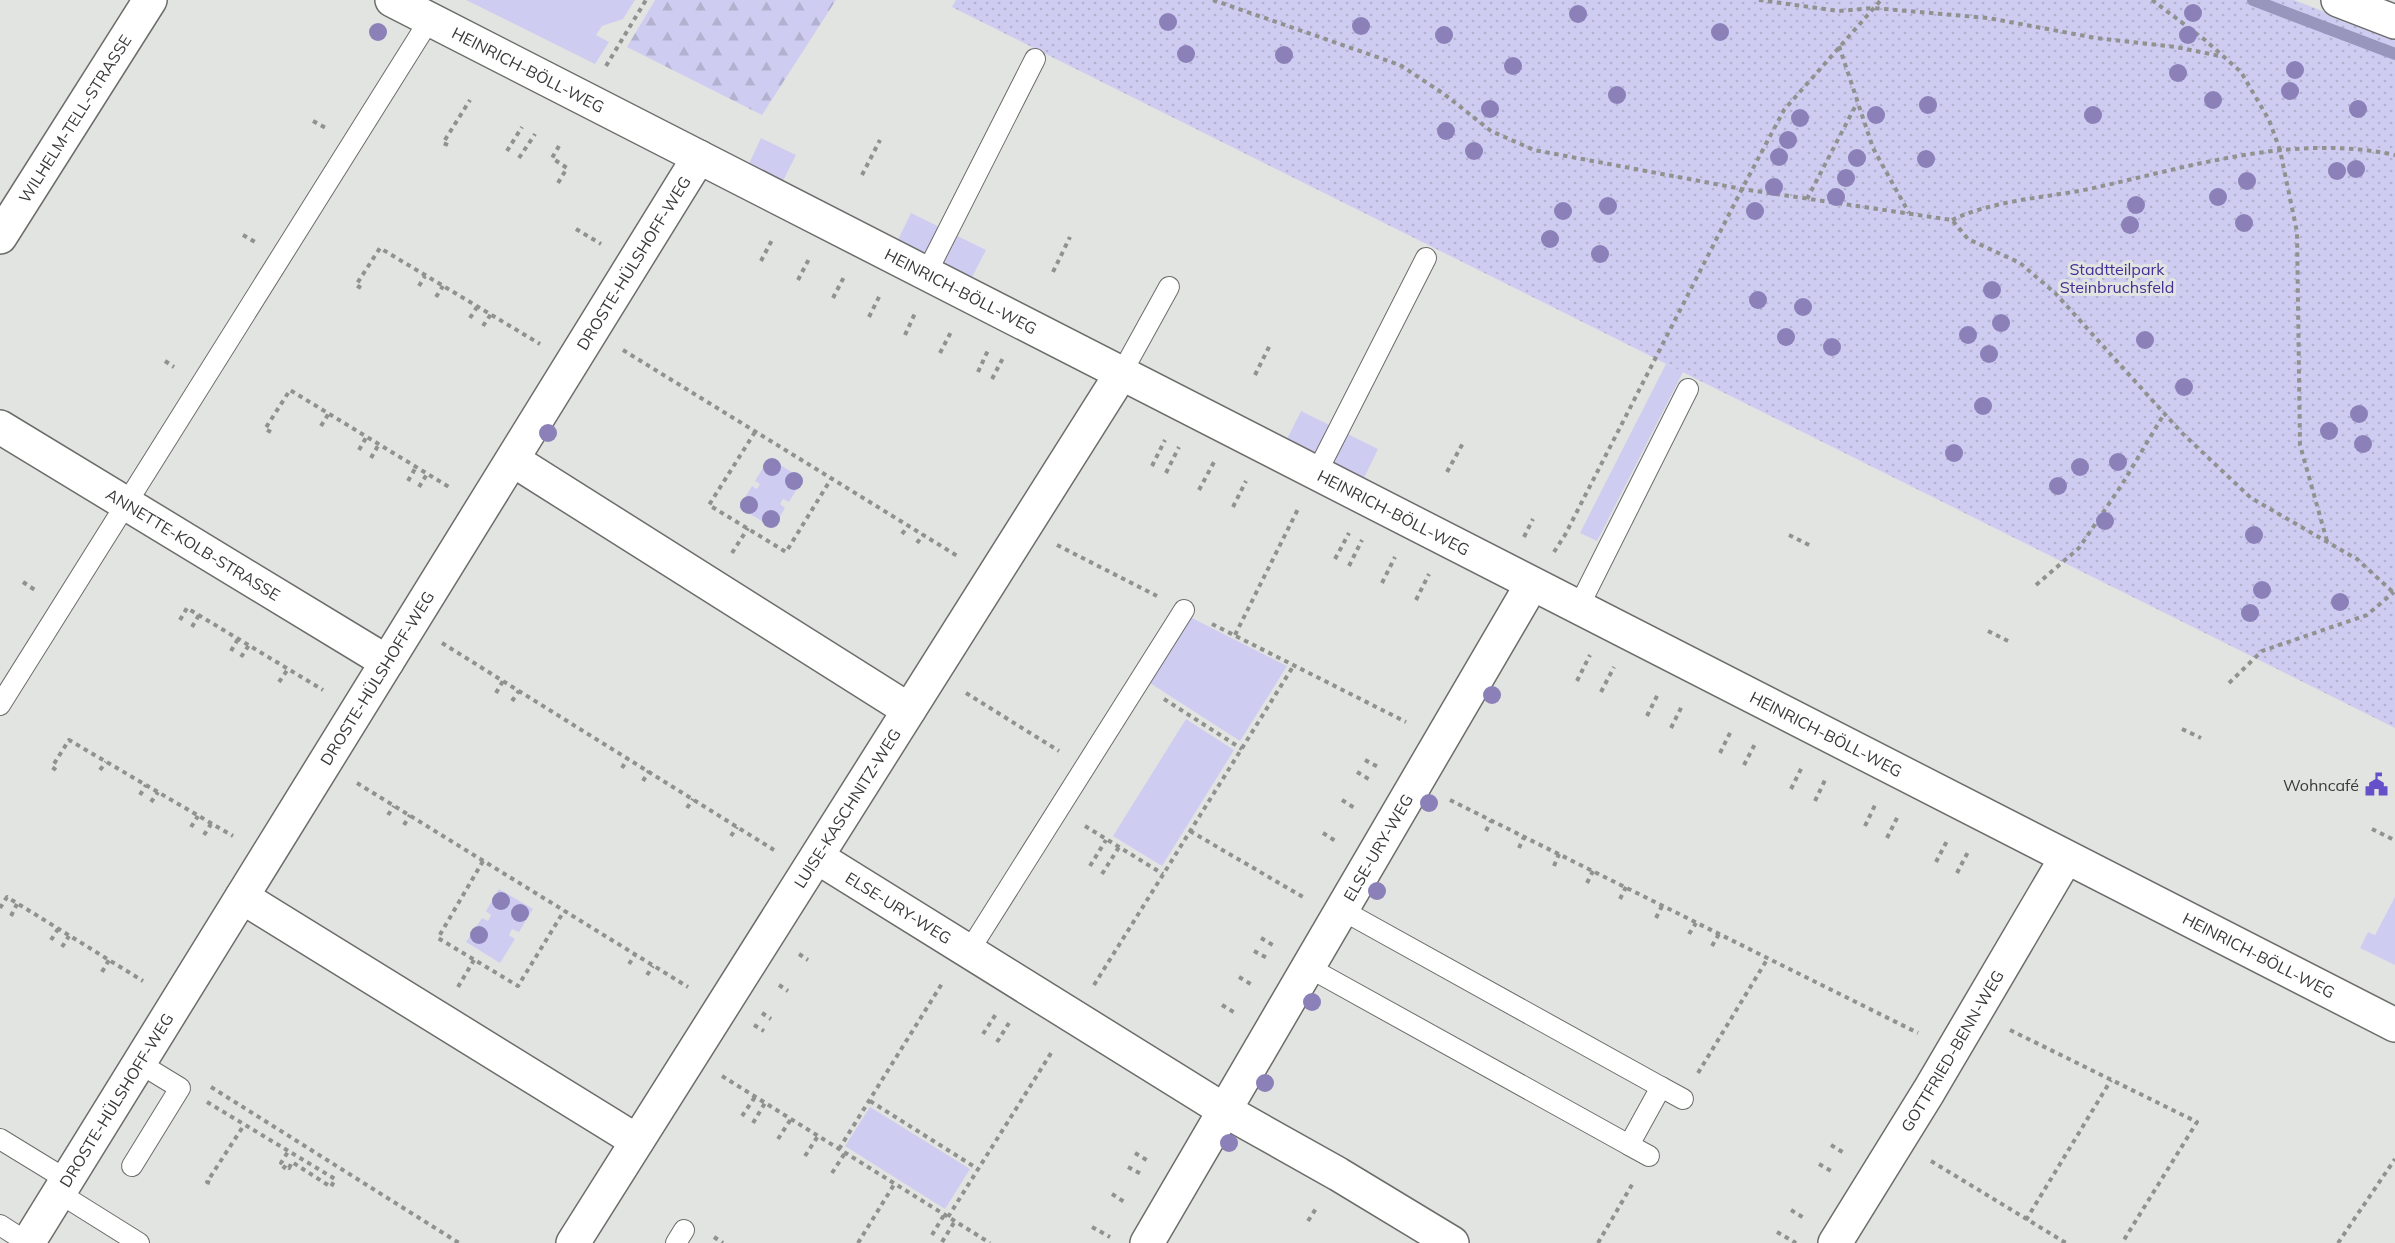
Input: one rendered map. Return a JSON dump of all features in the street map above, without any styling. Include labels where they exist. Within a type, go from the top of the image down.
[{"type":"street","name":"WILHELM-TELL-STRASSE","points":[[0,237],[150,0]]},
{"type":"street","name":"HEINRICH-BÖLL-WEG","points":[[392,0],[2395,1025]]},
{"type":"street","points":[[2338,0],[2395,22]]},
{"type":"street","name":"DROSTE-HÜLSHOFF-WEG","points":[[28,1243],[699,157]]},
{"type":"street","name":"LUISE-KASCHNITZ-WEG","points":[[573,1243],[1121,374]]},
{"type":"street","name":"ANNETTE-KOLB-STRASSE","points":[[0,427],[387,662]]},
{"type":"street","points":[[513,460],[909,710]]},
{"type":"street","name":"ELSE-URY-WEG","points":[[1147,1243],[1532,584]]},
{"type":"street","name":"GOTTFRIED-BENN-WEG","points":[[1835,1243],[1953,1050],[2066,858]]},
{"type":"street","name":"ELSE-URY-WEG","points":[[813,864],[969,951],[1224,1110]]},
{"type":"street","points":[[242,897],[637,1141]]},
{"type":"street","points":[[1224,1110],[1338,1174],[1452,1243]]},
{"type":"lane","points":[[0,705],[430,19]]},
{"type":"lane","points":[[926,274],[1035,59]]},
{"type":"lane","points":[[1316,474],[1426,258]]},
{"type":"lane","points":[[1121,374],[1169,287]]},
{"type":"lane","points":[[1578,608],[1688,389]]},
{"type":"lane","points":[[969,951],[1184,610]]},
{"type":"lane","points":[[1342,910],[1683,1099]]},
{"type":"lane","points":[[1308,967],[1649,1156]]},
{"type":"lane","points":[[132,1166],[180,1088],[139,1063]]},
{"type":"lane","points":[[1629,1145],[1661,1087]]},
{"type":"lane","points":[[0,1138],[139,1243]]},
{"type":"lane","points":[[0,1225],[28,1243]]},
{"type":"path","points":[[586,99],[645,0]]},
{"type":"path","points":[[1212,0],[1400,66],[1444,94],[1491,131],[1534,150],[1742,189],[1952,220],[1972,211],[2088,189],[2255,152],[2316,148],[2395,155]]},
{"type":"path","points":[[1759,0],[1839,11],[1873,8],[1988,18],[2096,38],[2176,47],[2220,56]]},
{"type":"path","points":[[1532,584],[1566,535],[1784,110],[1881,0]]},
{"type":"path","points":[[2152,0],[2205,40],[2220,56],[2241,72],[2269,120],[2280,150],[2297,232],[2300,445],[2327,541]]},
{"type":"path","points":[[1839,46],[1873,148],[1910,213]]},
{"type":"path","points":[[448,146],[443,143],[470,100]]},
{"type":"path","points":[[1808,199],[1858,103]]},
{"type":"path","points":[[507,151],[522,126]]},
{"type":"path","points":[[519,158],[535,134]]},
{"type":"path","points":[[862,175],[880,140]]},
{"type":"path","points":[[558,183],[567,168],[552,158],[559,146]]},
{"type":"path","points":[[1952,220],[1968,239],[2020,263],[2055,293],[2164,414],[2251,498],[2357,559],[2394,593],[2367,615],[2262,651],[2229,683]]},
{"type":"path","points":[[761,261],[774,237]]},
{"type":"path","points":[[1053,272],[1070,237]]},
{"type":"path","points":[[361,288],[356,285],[380,248],[572,364]]},
{"type":"path","points":[[798,280],[811,256]]},
{"type":"path","points":[[833,298],[846,273]]},
{"type":"path","points":[[419,286],[425,276]]},
{"type":"path","points":[[436,297],[443,286]]},
{"type":"path","points":[[869,316],[882,291]]},
{"type":"path","points":[[470,318],[477,307]]},
{"type":"path","points":[[905,335],[917,310]]},
{"type":"path","points":[[483,326],[491,314]]},
{"type":"path","points":[[940,353],[953,328]]},
{"type":"path","points":[[592,331],[993,578]]},
{"type":"path","points":[[1255,375],[1270,345]]},
{"type":"path","points":[[978,372],[990,347]]},
{"type":"path","points":[[992,379],[1005,354]]},
{"type":"path","points":[[662,383],[666,376]]},
{"type":"path","points":[[674,391],[679,384]]},
{"type":"path","points":[[271,432],[265,429],[290,390],[483,508]]},
{"type":"path","points":[[321,426],[329,413]]},
{"type":"path","points":[[2036,585],[2079,548],[2121,486],[2164,414]]},
{"type":"path","points":[[755,432],[710,504],[786,552],[831,478]]},
{"type":"path","points":[[358,450],[367,436]]},
{"type":"path","points":[[1152,466],[1166,437]]},
{"type":"path","points":[[1448,472],[1462,443]]},
{"type":"path","points":[[370,458],[379,444]]},
{"type":"path","points":[[1166,473],[1180,444]]},
{"type":"path","points":[[1200,490],[1214,462]]},
{"type":"path","points":[[408,481],[416,467]]},
{"type":"path","points":[[419,487],[427,474]]},
{"type":"path","points":[[1233,507],[1248,478]]},
{"type":"path","points":[[1235,635],[1300,506]]},
{"type":"path","points":[[902,534],[908,526]]},
{"type":"path","points":[[1024,528],[1408,723]]},
{"type":"path","points":[[1335,559],[1349,532]]},
{"type":"path","points":[[917,543],[923,535]]},
{"type":"path","points":[[1790,535],[1811,546]]},
{"type":"path","points":[[1349,566],[1363,539]]},
{"type":"path","points":[[1382,583],[1396,556]]},
{"type":"path","points":[[1416,600],[1429,573]]},
{"type":"path","points":[[180,620],[187,608],[357,711]]},
{"type":"path","points":[[192,627],[199,615]]},
{"type":"path","points":[[411,624],[737,826],[813,864]]},
{"type":"path","points":[[1988,631],[2008,641]]},
{"type":"path","points":[[231,651],[238,639]]},
{"type":"path","points":[[240,657],[249,645]]},
{"type":"path","points":[[1577,681],[1590,655]]},
{"type":"path","points":[[932,1235],[978,1169],[1294,665]]},
{"type":"path","points":[[1601,693],[1614,667]]},
{"type":"path","points":[[279,682],[288,669]]},
{"type":"path","points":[[933,673],[1085,768]]},
{"type":"path","points":[[496,693],[503,681]]},
{"type":"path","points":[[1138,682],[1242,749]]},
{"type":"path","points":[[1647,716],[1660,690]]},
{"type":"path","points":[[512,701],[519,691]]},
{"type":"path","points":[[1671,728],[1684,702]]},
{"type":"path","points":[[1720,753],[1733,727]]},
{"type":"path","points":[[2182,729],[2201,738]]},
{"type":"path","points":[[1744,765],[1757,739]]},
{"type":"path","points":[[56,770],[52,767],[69,740],[267,857]]},
{"type":"path","points":[[622,768],[628,758]]},
{"type":"path","points":[[100,770],[106,762]]},
{"type":"path","points":[[325,763],[722,1008]]},
{"type":"path","points":[[1791,789],[1804,763]]},
{"type":"path","points":[[643,781],[649,771]]},
{"type":"path","points":[[1815,801],[1828,775]]},
{"type":"path","points":[[140,795],[146,785]]},
{"type":"path","points":[[151,802],[158,792]]},
{"type":"path","points":[[1446,798],[1953,1050]]},
{"type":"path","points":[[687,808],[693,799]]},
{"type":"path","points":[[1864,826],[1878,800]]},
{"type":"path","points":[[388,815],[394,805]]},
{"type":"path","points":[[1059,810],[1163,874]]},
{"type":"path","points":[[1887,838],[1901,811]]},
{"type":"path","points":[[404,825],[410,815]]},
{"type":"path","points":[[191,827],[198,816]]},
{"type":"path","points":[[1486,831],[1491,821]]},
{"type":"path","points":[[204,835],[211,824]]},
{"type":"path","points":[[731,836],[737,826]]},
{"type":"path","points":[[2372,829],[2394,840]]},
{"type":"path","points":[[1190,831],[1306,899]]},
{"type":"path","points":[[1936,862],[1950,836]]},
{"type":"path","points":[[1519,848],[1524,837]]},
{"type":"path","points":[[1090,866],[1106,840]]},
{"type":"path","points":[[1957,873],[1971,846]]},
{"type":"path","points":[[1102,874],[1119,848]]},
{"type":"path","points":[[1554,866],[1559,855]]},
{"type":"path","points":[[483,861],[438,938],[518,986],[564,911]]},
{"type":"path","points":[[1587,883],[1593,871]]},
{"type":"path","points":[[1620,899],[1626,887]]},
{"type":"path","points":[[0,909],[7,897],[177,1002]]},
{"type":"path","points":[[10,915],[17,904]]},
{"type":"path","points":[[1656,918],[1662,906]]},
{"type":"path","points":[[1689,934],[1696,922]]},
{"type":"path","points":[[51,940],[58,929]]},
{"type":"path","points":[[1712,946],[1719,934]]},
{"type":"path","points":[[62,947],[69,936]]},
{"type":"path","points":[[839,1149],[949,973],[969,951]]},
{"type":"path","points":[[629,964],[635,955]]},
{"type":"path","points":[[102,972],[109,960]]},
{"type":"path","points":[[647,975],[653,966]]},
{"type":"path","points":[[1975,1012],[2197,1122],[2122,1243]]},
{"type":"path","points":[[691,1056],[990,1243]]},
{"type":"path","points":[[2026,1220],[2111,1080]]},
{"type":"path","points":[[208,1086],[459,1243]]},
{"type":"path","points":[[180,1088],[198,1096],[243,1125],[289,1150],[335,1179],[331,1187],[292,1162],[289,1168],[284,1167],[281,1163],[289,1150]]},
{"type":"path","points":[[742,1116],[755,1096]]},
{"type":"path","points":[[870,1101],[978,1169]]},
{"type":"path","points":[[753,1123],[765,1103]]},
{"type":"path","points":[[778,1138],[791,1119]]},
{"type":"path","points":[[210,1183],[207,1182],[243,1125]]},
{"type":"path","points":[[805,1156],[818,1136]]},
{"type":"path","points":[[1898,1141],[2066,1243]]},
{"type":"path","points":[[1831,1145],[1848,1155]]},
{"type":"path","points":[[832,1173],[845,1153]]},
{"type":"path","points":[[2338,1243],[2395,1159]]},
{"type":"path","points":[[1819,1164],[1836,1174]]},
{"type":"path","points":[[858,1243],[895,1183]]},
{"type":"path","points":[[1791,1210],[1808,1221]]},
{"type":"path","points":[[942,1242],[955,1221]]},
{"type":"path","points":[[1092,1227],[1119,1242]]},
{"type":"path","points":[[1778,1232],[1795,1242]]},
{"type":"path","points":[[714,1237],[723,1243]]},
{"type":"path","points":[[978,1243],[981,1237]]},
{"type":"green space","points":[[466,0],[635,0],[623,19],[602,26],[596,35],[609,42],[595,64]]},
{"type":"green space","points":[[655,0],[836,0],[762,115],[627,47]]},
{"type":"green space","name":"Stadtteilpark Steinbruchsfeld","points":[[956,0],[2294,0],[2395,39],[2395,728],[952,7]]},
{"type":"green space","points":[[761,138],[796,155],[781,185],[747,168]]},
{"type":"green space","points":[[911,213],[986,250],[970,281],[896,244]]},
{"type":"green space","points":[[1666,364],[1683,372],[1597,541],[1580,533]]},
{"type":"green space","points":[[1301,411],[1378,449],[1363,480],[1286,441]]},
{"type":"green space","points":[[769,458],[803,479],[789,502],[783,499],[780,504],[785,508],[773,528],[739,507],[752,486],[757,489],[760,484],[755,481]]},
{"type":"green space","points":[[1190,617],[1287,666],[1240,741],[1150,683]]},
{"type":"green space","points":[[1186,719],[1234,750],[1162,866],[1113,836]]},
{"type":"green space","points":[[499,889],[533,909],[519,932],[512,929],[509,935],[515,939],[500,963],[466,942],[482,918],[488,921],[491,915],[486,911]]},
{"type":"green space","points":[[2395,897],[2395,965],[2360,948],[2368,932],[2375,935]]},
{"type":"green space","points":[[870,1107],[970,1169],[945,1209],[845,1146]]},
{"type":"waterway","points":[[2253,0],[2395,54]]},
{"type":"place","name":"Wohncafé","points":[[2377,785]]}]
